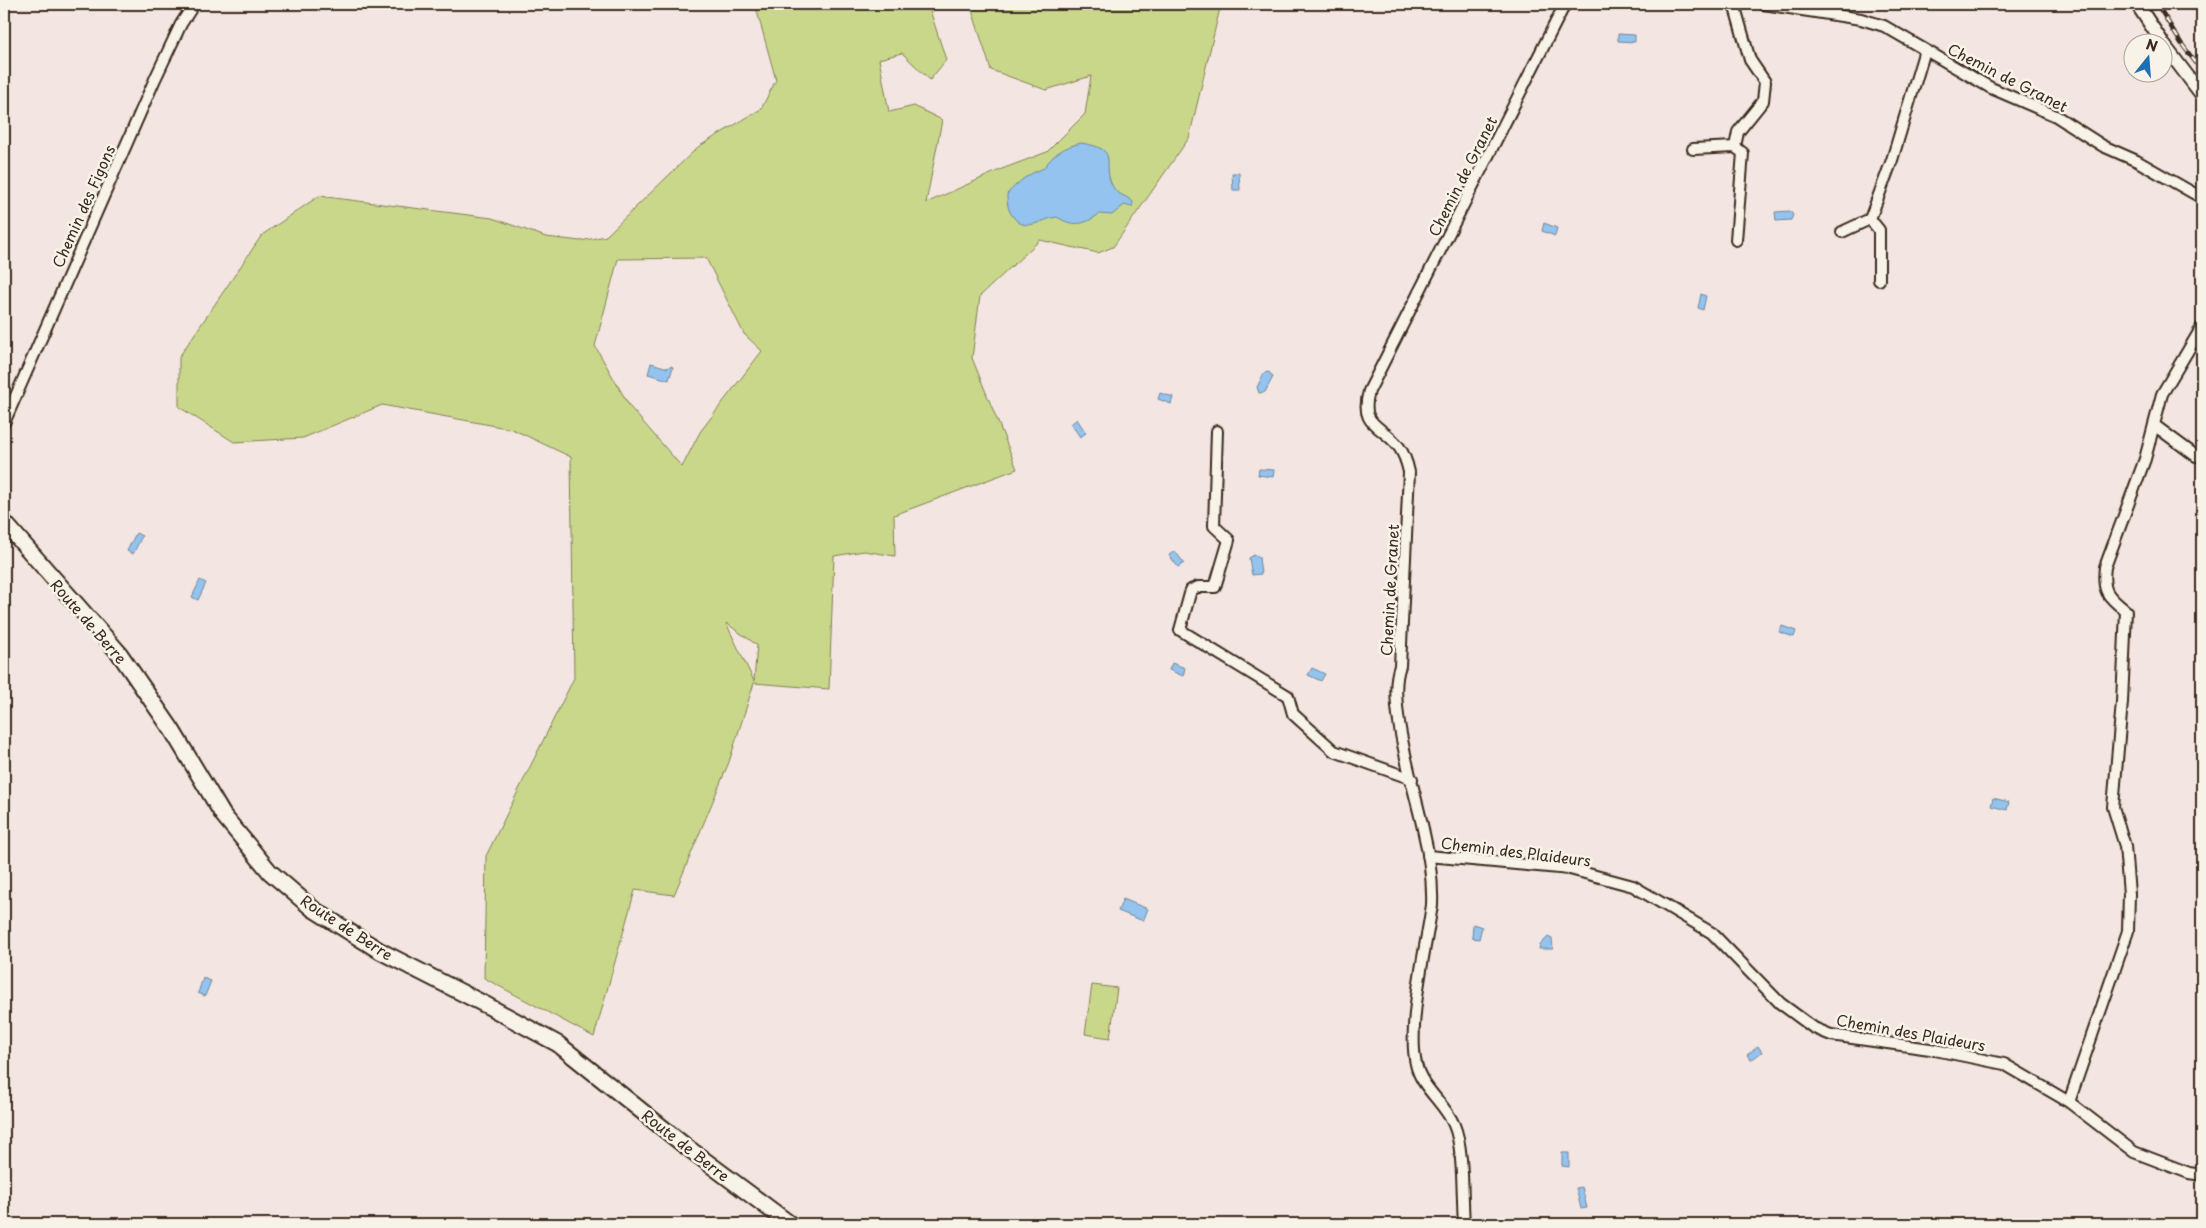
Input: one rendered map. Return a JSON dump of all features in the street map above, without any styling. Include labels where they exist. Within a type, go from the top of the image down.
[{"type":"main road","name":"Route de Berre","points":[[4,522],[119,653],[172,730],[223,815],[270,872],[313,909],[380,951],[558,1044],[684,1145],[790,1224]]},
{"type":"street","name":"Chemin des Figons","points":[[4,423],[155,79],[181,24],[194,4]]},
{"type":"street","name":"Chemin de Granet","points":[[1464,1224],[1458,1141],[1455,1127],[1449,1114],[1422,1078],[1416,1066],[1414,1052],[1415,1020],[1432,905],[1428,856],[1404,746],[1396,684],[1400,666],[1409,472],[1406,458],[1398,446],[1370,422],[1366,413],[1366,403],[1369,391],[1565,4]]},
{"type":"street","points":[[1734,4],[1750,60],[1765,82],[1763,101],[1738,132],[1735,147]]},
{"type":"street","name":"Chemin de Granet","points":[[1763,4],[1861,19],[1884,26],[1991,88],[2056,116],[2103,146],[2137,161],[2202,198]]},
{"type":"street","points":[[2137,4],[2155,32]]},
{"type":"street","points":[[1842,232],[1870,218],[1892,160],[1925,50]]},
{"type":"street","points":[[2174,58],[2202,95]]},
{"type":"street","points":[[1693,149],[1735,147],[1743,153],[1736,240]]},
{"type":"street","points":[[1870,218],[1879,230],[1879,280]]},
{"type":"street","points":[[2069,1102],[2128,931],[2129,894],[2125,846],[2113,807],[2122,702],[2126,611],[2110,598],[2103,585],[2104,567],[2145,459],[2162,394],[2202,327]]},
{"type":"street","points":[[2154,425],[2196,456]]},
{"type":"street","points":[[1217,430],[1214,526],[1229,540],[1215,587],[1198,587],[1191,590],[1180,630],[1288,696],[1293,714],[1334,750],[1412,779]]},
{"type":"street","name":"Chemin des Plaideurs","points":[[1428,856],[1570,869],[1633,886],[1712,933],[1780,1003],[1814,1028],[1831,1035],[1930,1049],[2004,1064],[2069,1102],[2134,1152],[2189,1173],[2202,1174]]},
{"type":"shaded area","points":[[1511,1217],[1596,1219],[1597,1224],[1511,1224]]},
{"type":"green space","points":[[755,4],[928,4],[946,60],[930,80],[902,53],[879,59],[889,112],[914,106],[942,120],[926,203],[1002,169],[1047,152],[1085,114],[1091,76],[1046,90],[991,70],[970,4],[1221,4],[1189,138],[1113,247],[1098,253],[1040,240],[980,296],[972,358],[1017,469],[894,515],[895,556],[864,551],[834,556],[829,689],[754,683],[729,762],[674,895],[635,890],[594,1037],[484,978],[486,856],[574,678],[571,457],[512,429],[382,405],[303,438],[234,442],[179,407],[179,357],[262,235],[319,196],[492,218],[546,237],[580,241],[606,236],[698,147],[761,109],[776,80]],"holes":[[[706,258],[744,334],[762,351],[700,432],[682,467],[630,407],[595,346],[618,259]],[[726,623],[757,645],[754,681]]]},
{"type":"green space","points":[[1092,985],[1117,988],[1110,1038],[1085,1034]]},
{"type":"water","points":[[1618,34],[1635,35],[1635,42],[1618,41]]},
{"type":"water","points":[[1081,143],[1102,149],[1106,153],[1112,185],[1116,191],[1133,202],[1132,207],[1124,205],[1112,215],[1099,214],[1089,221],[1079,223],[1068,222],[1057,217],[1031,225],[1026,225],[1016,220],[1011,214],[1007,202],[1007,194],[1024,178],[1044,168],[1060,151]]},
{"type":"water","points":[[1232,173],[1239,173],[1240,190],[1233,190]]},
{"type":"water","points":[[1790,211],[1793,215],[1791,220],[1776,221],[1775,212]]},
{"type":"water","points":[[1544,223],[1557,228],[1555,236],[1542,231]]},
{"type":"water","points":[[1701,294],[1706,296],[1703,310],[1698,308]]},
{"type":"water","points":[[651,363],[668,368],[670,366],[673,367],[669,380],[648,374]]},
{"type":"water","points":[[1269,372],[1273,377],[1265,392],[1259,393],[1257,387],[1264,373]]},
{"type":"water","points":[[1160,393],[1173,397],[1171,404],[1158,399]]},
{"type":"water","points":[[1077,419],[1086,433],[1080,437],[1071,424]]},
{"type":"water","points":[[1259,469],[1274,470],[1273,477],[1258,475]]},
{"type":"water","points":[[136,533],[142,536],[133,554],[127,551]]},
{"type":"water","points":[[1175,551],[1184,563],[1178,567],[1169,555]]},
{"type":"water","points":[[1254,555],[1259,557],[1261,574],[1252,575],[1249,558]]},
{"type":"water","points":[[200,580],[206,583],[198,600],[192,597]]},
{"type":"water","points":[[1782,626],[1796,631],[1794,637],[1779,632]]},
{"type":"water","points":[[1172,663],[1185,668],[1183,676],[1169,670]]},
{"type":"water","points":[[1312,668],[1325,674],[1321,681],[1308,675]]},
{"type":"water","points":[[1993,798],[2009,802],[2007,810],[1991,806]]},
{"type":"water","points":[[1123,899],[1148,909],[1143,921],[1118,911]]},
{"type":"water","points":[[1473,924],[1482,927],[1479,939],[1472,938]]},
{"type":"water","points":[[1548,937],[1552,939],[1553,949],[1539,949],[1540,945]]},
{"type":"water","points":[[203,978],[211,981],[205,996],[198,993]]},
{"type":"water","points":[[1758,1046],[1762,1052],[1751,1060],[1747,1055]]},
{"type":"water","points":[[1562,1153],[1569,1153],[1569,1167],[1562,1166]]},
{"type":"water","points":[[1582,1187],[1587,1208],[1581,1209],[1576,1188]]},
{"type":"railway","points":[[2157,4],[2181,43],[2202,71]]}]
